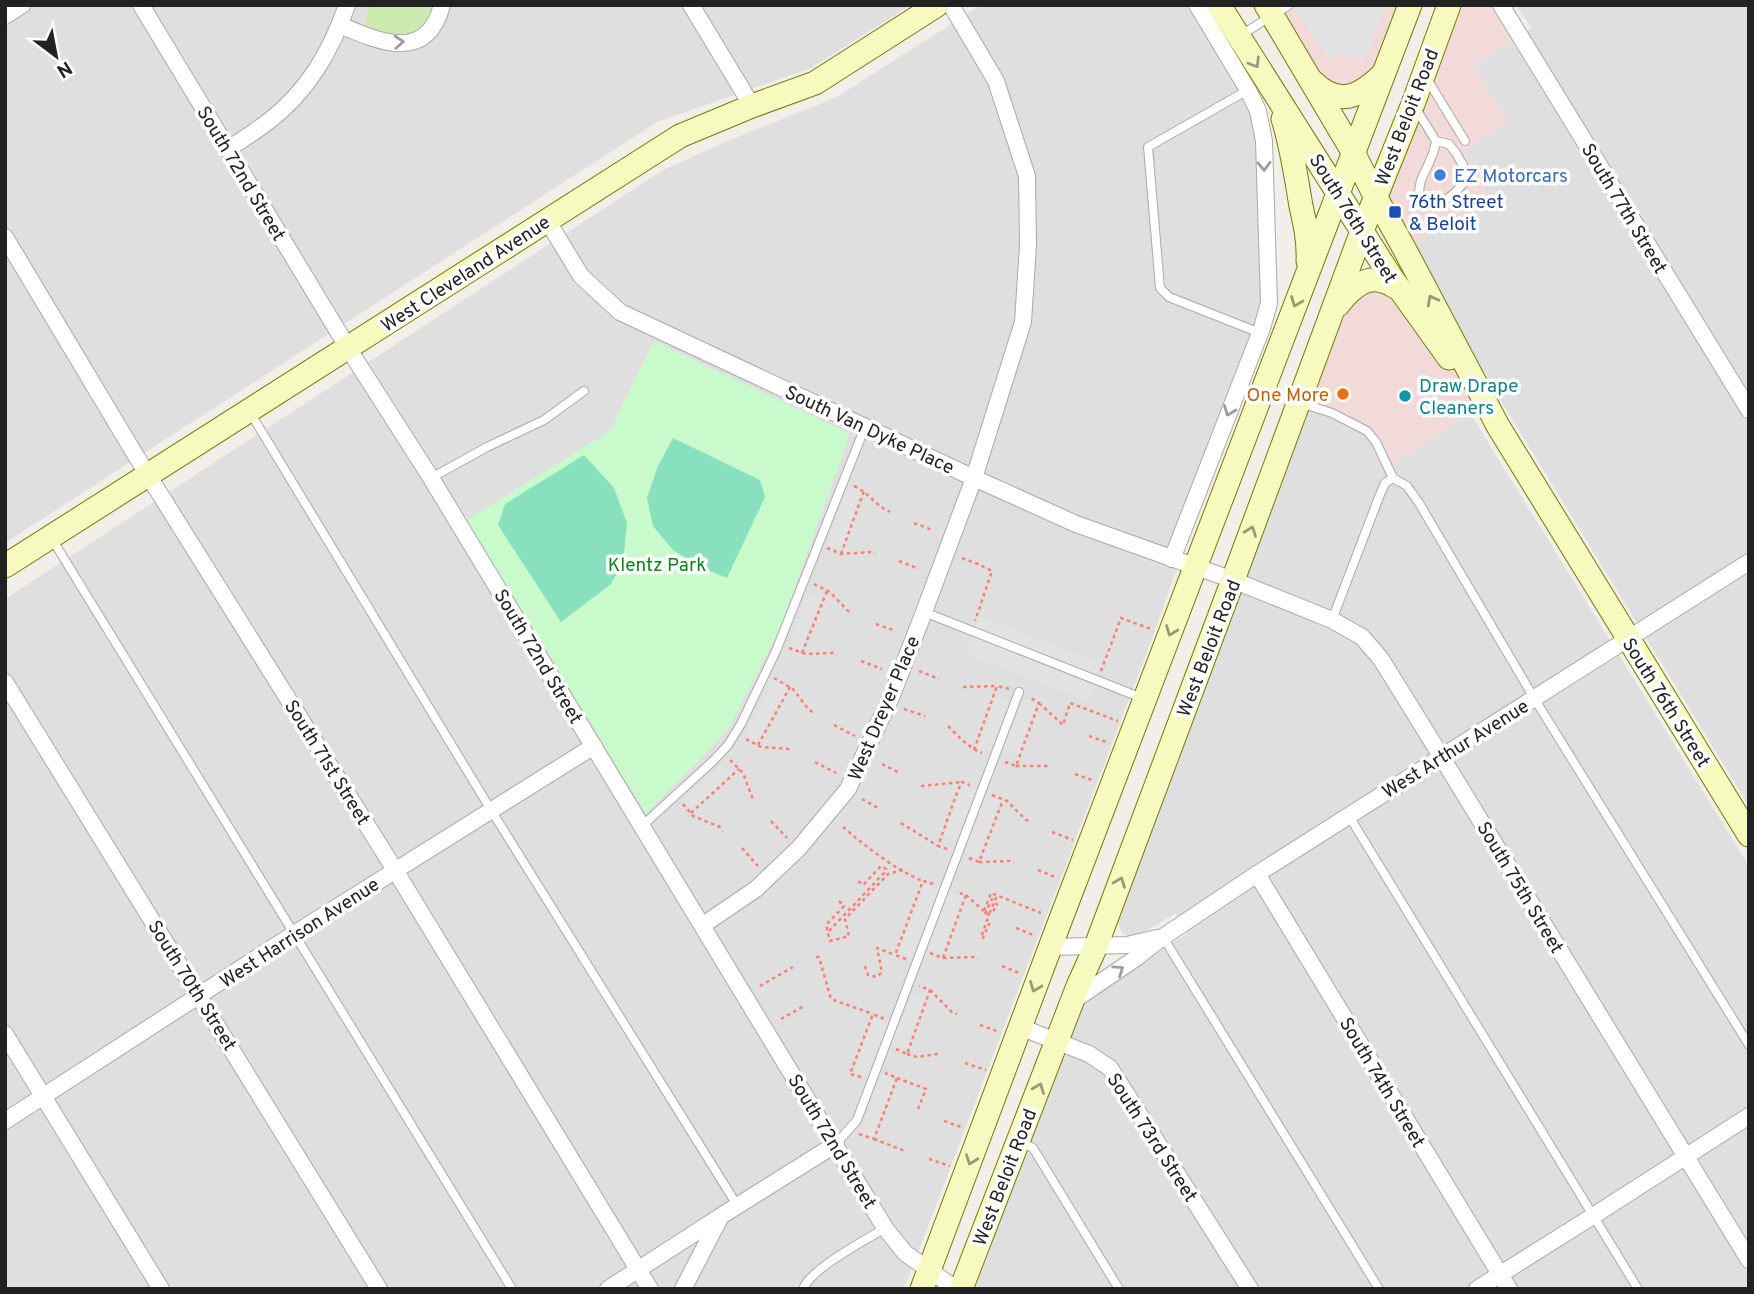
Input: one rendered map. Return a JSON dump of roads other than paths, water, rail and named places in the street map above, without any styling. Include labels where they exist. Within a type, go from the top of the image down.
[{"type":"main road","name":"West Cleveland Avenue","points":[[5,566],[680,136],[815,83],[937,5]]},
{"type":"main road","name":"South 76th Street","points":[[1219,5],[1398,288],[1498,426]]},
{"type":"main road","name":"West Beloit Road","points":[[926,1279],[1010,1029],[1043,942],[1144,699],[1410,5]]},
{"type":"main road","name":"West Beloit Road","points":[[958,1289],[1096,946],[1375,196],[1413,104],[1449,5]]},
{"type":"main road","name":"South 76th Street","points":[[1276,9],[1310,79],[1353,152],[1498,426],[1749,835]]},
{"type":"main road","points":[[1310,79],[1329,95],[1346,97],[1360,92],[1382,75]]},
{"type":"main road","points":[[1276,96],[1288,135],[1304,222],[1309,256],[1307,272]]},
{"type":"main road","points":[[1332,313],[1352,288],[1370,280],[1383,281],[1398,288]]},
{"type":"street","points":[[5,16],[22,5]]},
{"type":"street","name":"South 72nd Street","points":[[141,5],[885,1228],[926,1279],[958,1289]]},
{"type":"street","points":[[228,149],[270,121],[300,93],[330,49],[347,5]]},
{"type":"street","points":[[340,26],[382,41],[397,44],[409,42],[424,35],[435,24],[442,5]]},
{"type":"street","points":[[691,5],[752,106]]},
{"type":"street","points":[[951,5],[996,81],[1027,176],[1028,245],[1023,322],[974,478]]},
{"type":"street","points":[[1172,559],[1260,333],[1269,303],[1264,141],[1258,111],[1197,5]]},
{"type":"street","name":"South 77th Street","points":[[1501,5],[1749,410]]},
{"type":"street","name":"South Van Dyke Place","points":[[547,220],[580,276],[620,312],[1076,524],[1233,580]]},
{"type":"street","name":"South 71st Street","points":[[5,236],[148,475],[395,870],[650,1289]]},
{"type":"street","name":"West Dreyer Place","points":[[703,925],[755,889],[799,848],[848,789],[891,695],[974,478]]},
{"type":"street","name":"West Arthur Avenue","points":[[1073,1001],[1257,874],[1749,562]]},
{"type":"street","name":"South 75th Street","points":[[1233,580],[1332,620],[1362,637],[1381,659],[1749,1260]]},
{"type":"street","name":"South 70th Street","points":[[5,682],[379,1289]]},
{"type":"street","name":"West Harrison Avenue","points":[[5,1121],[395,870],[594,746]]},
{"type":"street","name":"South 74th Street","points":[[1257,874],[1504,1282]]},
{"type":"street","name":"West Arthur Avenue","points":[[1043,942],[1096,946],[1127,944],[1163,937]]},
{"type":"street","name":"South 73rd Street","points":[[1010,1029],[1057,1040],[1089,1054],[1110,1068],[1250,1289]]},
{"type":"street","points":[[5,1034],[162,1289]]},
{"type":"street","points":[[1477,1289],[1504,1282],[1593,1216],[1749,1116]]},
{"type":"street","points":[[608,1289],[835,1144]]},
{"type":"street","points":[[683,1289],[721,1216]]},
{"type":"lane","points":[[1238,36],[1276,9]]},
{"type":"lane","points":[[1424,74],[1465,141]]},
{"type":"lane","points":[[1250,95],[1148,147],[1160,288],[1169,297],[1260,333]]},
{"type":"lane","points":[[1413,104],[1436,141],[1449,144],[1469,176],[1460,189],[1444,201],[1433,205],[1425,203],[1419,197],[1419,188],[1436,141]]},
{"type":"lane","points":[[431,478],[544,420],[584,391]]},
{"type":"lane","points":[[1298,402],[1332,413],[1367,431],[1376,442],[1393,478],[1407,486],[1419,503],[1534,698],[1749,1045]]},
{"type":"lane","points":[[249,411],[491,810],[737,1205]]},
{"type":"lane","points":[[642,826],[722,751],[735,733],[779,644],[864,427]]},
{"type":"lane","points":[[1332,620],[1379,497],[1385,484],[1393,478]]},
{"type":"lane","points":[[51,537],[512,1289]]},
{"type":"lane","points":[[924,612],[1144,699]]},
{"type":"lane","points":[[835,1144],[856,1120],[1019,692]]},
{"type":"lane","points":[[1349,816],[1638,1289]]},
{"type":"lane","points":[[1163,937],[1379,1289]]},
{"type":"lane","points":[[1019,1141],[1033,1148],[1119,1289]]},
{"type":"lane","points":[[803,1289],[806,1280],[885,1228]]},
{"type":"place","name":"EZ Motorcars","points":[[1440,175]]},
{"type":"place","name":"76th Street & Beloit","points":[[1395,212]]},
{"type":"place","name":"One More","points":[[1343,394]]},
{"type":"place","name":"Draw Drape Cleaners","points":[[1405,396]]},
{"type":"park label","name":"Klentz Park","points":[[657,564]]}]
